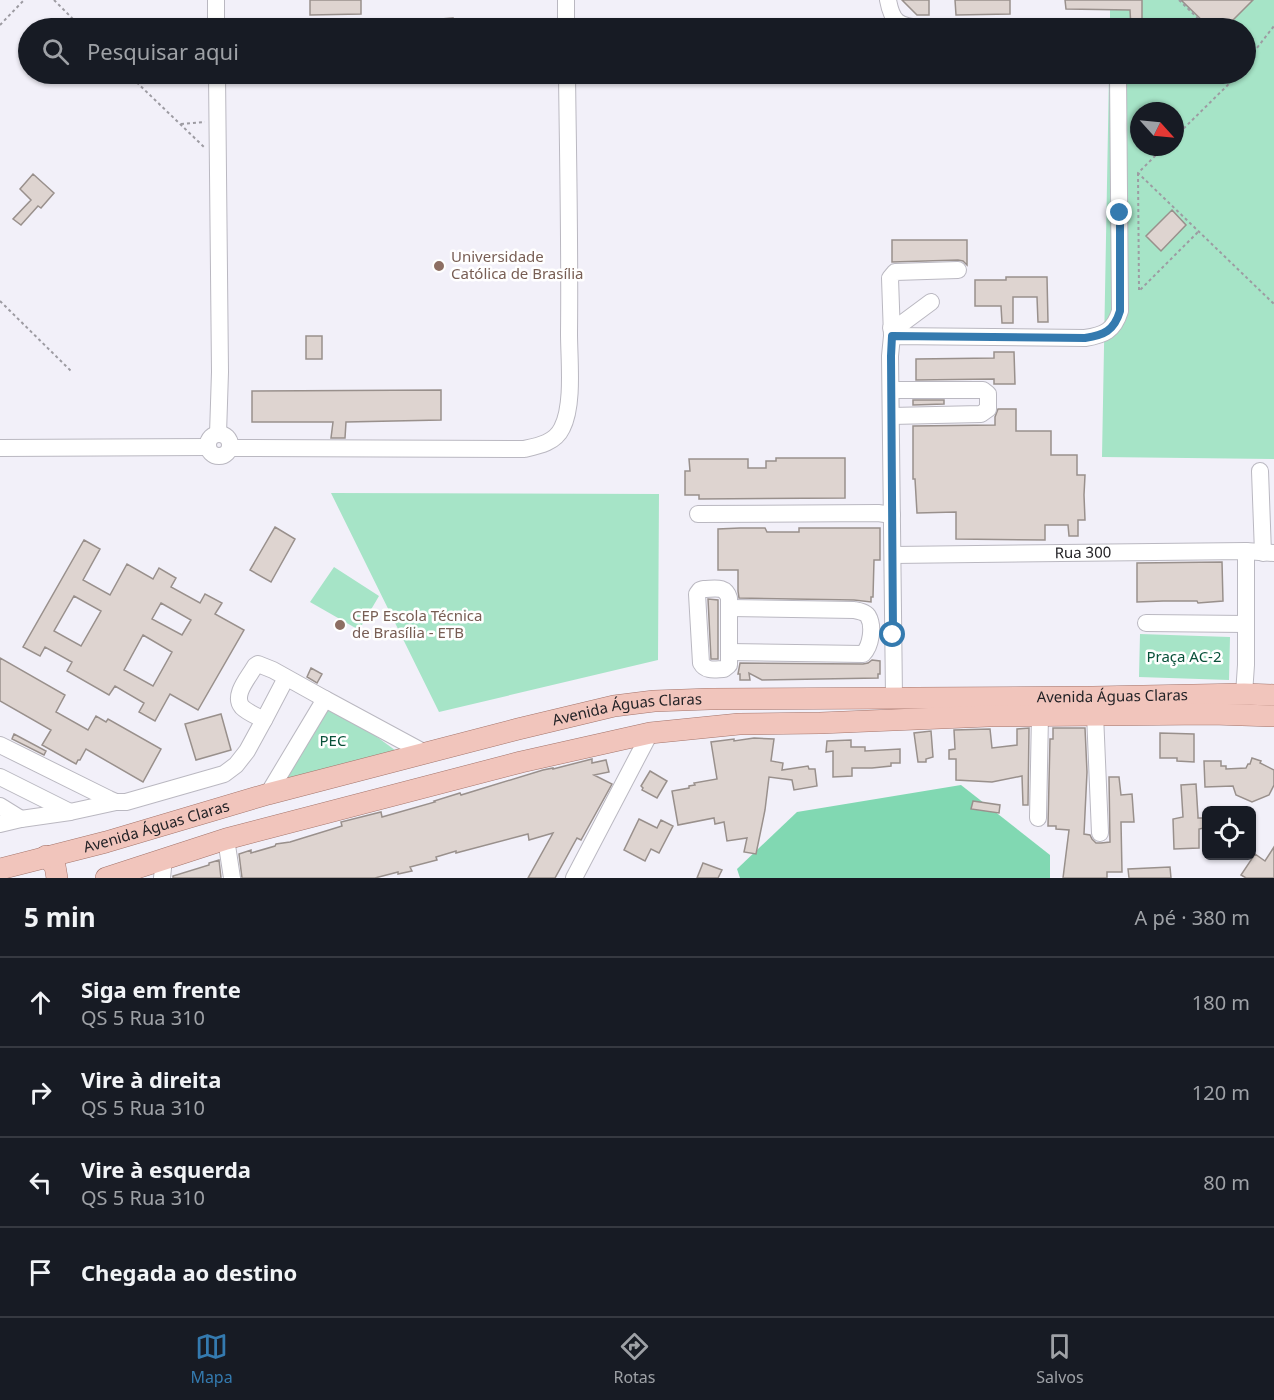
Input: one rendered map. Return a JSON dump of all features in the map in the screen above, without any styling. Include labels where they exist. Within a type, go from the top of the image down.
[{"type":"main road","name":"Avenida Águas Claras","points":[[0,869],[106,842],[268,794],[614,706],[654,701],[710,699],[1274,695]]},
{"type":"main road","points":[[709,728],[710,699]]},
{"type":"main road","name":"Avenida Águas Claras","points":[[109,877],[163,868],[226,838],[521,762],[639,743],[709,728],[739,724],[989,716],[1212,714],[1274,716]]},
{"type":"main road","points":[[518,729],[514,746],[521,762]]},
{"type":"main road","points":[[106,842],[101,862],[109,877]]},
{"type":"main road","points":[[46,856],[55,866],[57,878]]},
{"type":"street","points":[[216,0],[216,18]]},
{"type":"street","points":[[566,0],[566,18]]},
{"type":"street","points":[[888,0],[892,18]]},
{"type":"street","points":[[217,84],[220,372],[210,453],[215,456],[222,456],[230,448],[524,449],[539,446],[558,435],[566,417],[569,399],[567,84]]},
{"type":"street","points":[[891,332],[1085,338],[1098,336],[1114,326],[1120,311],[1118,84]]},
{"type":"street","points":[[894,698],[891,278],[895,272],[958,270]]},
{"type":"street","points":[[891,332],[931,302]]},
{"type":"street","points":[[891,390],[983,390],[988,394],[988,409],[981,414],[891,416]]},
{"type":"street","points":[[0,448],[213,440]]},
{"type":"street","points":[[1260,471],[1269,553]]},
{"type":"street","points":[[698,514],[878,513],[892,515]]},
{"type":"street","points":[[1244,694],[1246,552]]},
{"type":"street","name":"Rua 300","points":[[892,555],[1269,553]]},
{"type":"street","points":[[703,589],[725,590],[730,608],[729,665],[724,669],[708,669],[701,663],[698,594],[703,589]]},
{"type":"street","points":[[729,652],[863,654],[867,650],[871,630],[868,616],[854,610],[730,608]]},
{"type":"street","points":[[1146,623],[1246,624]]},
{"type":"street","points":[[871,630],[893,630]]},
{"type":"street","points":[[264,720],[242,707],[239,699],[241,690],[258,664],[425,753]]},
{"type":"street","points":[[0,824],[126,802],[224,774],[236,765],[247,751],[286,678]]},
{"type":"street","points":[[268,794],[325,699]]},
{"type":"street","points":[[1095,714],[1100,833]]},
{"type":"street","points":[[1038,818],[1040,715]]},
{"type":"street","points":[[574,878],[639,743]]},
{"type":"street","points":[[0,745],[116,802]]},
{"type":"street","points":[[0,777],[70,812]]},
{"type":"street","points":[[0,806],[21,819]]},
{"type":"street","points":[[226,838],[232,878]]},
{"type":"path","points":[[0,25],[24,0]]},
{"type":"path","points":[[54,0],[72,18]]},
{"type":"path","points":[[1179,0],[1198,18]]},
{"type":"path","points":[[1256,49],[1274,26]]},
{"type":"path","points":[[139,84],[218,159]]},
{"type":"path","points":[[1184,128],[1229,84]]},
{"type":"path","points":[[181,124],[218,120]]},
{"type":"path","points":[[1155,156],[1138,172],[1139,291],[1199,231]]},
{"type":"path","points":[[1138,172],[1274,304]]},
{"type":"path","points":[[0,301],[72,372]]},
{"type":"green space","points":[[1110,0],[1274,0],[1274,459],[1102,457],[1109,84],[1256,84],[1256,18],[1110,18]]},
{"type":"green space","points":[[331,493],[659,494],[658,660],[439,712]]},
{"type":"green space","points":[[334,567],[379,596],[359,630],[310,602]]},
{"type":"green space","name":"Praça AC-2","points":[[1140,634],[1230,637],[1229,680],[1139,677]]},
{"type":"green space","name":"PEC","points":[[325,699],[399,753],[274,786]]},
{"type":"green space","points":[[961,785],[1050,855],[1050,878],[740,878],[737,869],[797,812]]},
{"type":"building","points":[[310,0],[361,0],[361,14],[310,15]]},
{"type":"building","points":[[902,0],[929,0],[929,15],[917,15]]},
{"type":"building","points":[[955,0],[1010,0],[1010,14],[956,15]]},
{"type":"building","points":[[1065,0],[1142,0],[1142,18],[1130,18],[1130,10],[1066,9]]},
{"type":"building","points":[[1181,0],[1253,0],[1235,18],[1200,18]]},
{"type":"building","points":[[33,174],[54,193],[41,208],[38,206],[21,225],[13,219],[31,200],[20,189]]},
{"type":"building","points":[[1172,210],[1186,225],[1161,251],[1146,236]]},
{"type":"building","points":[[892,240],[967,240],[967,265],[958,260],[892,262]]},
{"type":"building","points":[[1006,277],[1047,277],[1048,322],[1038,322],[1037,297],[1013,297],[1013,323],[1002,323],[1001,306],[975,306],[975,280],[1006,280]]},
{"type":"building","points":[[306,336],[322,336],[322,359],[306,359]]},
{"type":"building","points":[[994,352],[1014,352],[1015,384],[994,384],[994,379],[916,380],[916,359],[994,358]]},
{"type":"building","points":[[441,390],[441,420],[346,422],[345,438],[331,438],[333,422],[252,422],[252,391]]},
{"type":"building","points":[[913,400],[944,400],[944,404],[913,405]]},
{"type":"building","points":[[998,409],[1016,409],[1016,431],[1051,431],[1051,455],[1077,455],[1077,475],[1085,475],[1085,520],[1078,520],[1078,536],[1069,536],[1068,525],[1045,525],[1045,540],[956,539],[956,512],[917,513],[915,479],[913,479],[913,426],[995,425]]},
{"type":"building","points":[[776,458],[845,458],[845,498],[699,499],[699,495],[685,495],[685,471],[690,471],[689,459],[748,459],[748,468],[766,468],[766,461],[776,461]]},
{"type":"building","points":[[275,527],[295,539],[271,582],[250,570]]},
{"type":"building","points":[[765,528],[767,532],[799,532],[799,528],[880,528],[880,560],[874,560],[871,602],[739,598],[738,570],[718,570],[718,529]]},
{"type":"building","points":[[84,540],[100,549],[83,580],[110,595],[127,564],[153,579],[159,568],[176,578],[171,587],[200,603],[205,594],[222,603],[215,614],[244,630],[198,710],[170,694],[155,721],[139,712],[144,703],[115,686],[109,695],[67,671],[72,662],[45,647],[40,656],[23,647]],"holes":[[[74,596],[101,611],[81,646],[54,631]],[[161,603],[191,620],[182,635],[152,619]],[[143,635],[172,652],[153,686],[124,670]]]},
{"type":"building","points":[[1222,562],[1223,601],[1137,602],[1137,563]]},
{"type":"building","points":[[708,599],[718,600],[718,659],[711,659]]},
{"type":"building","points":[[0,658],[65,695],[56,712],[88,730],[96,716],[106,722],[108,719],[161,749],[143,782],[86,749],[76,764],[42,745],[51,730],[0,701]]},
{"type":"building","points":[[872,660],[880,661],[878,678],[762,680],[749,673],[750,680],[740,680],[740,674],[738,674],[740,663],[863,664]]},
{"type":"building","points":[[311,668],[322,674],[317,683],[307,677]]},
{"type":"building","points":[[221,714],[231,750],[196,760],[185,724]]},
{"type":"building","points":[[1029,728],[1028,805],[1023,805],[1022,776],[992,782],[956,780],[956,759],[949,759],[949,750],[955,749],[954,730],[990,729],[992,748],[1017,745],[1017,729]]},
{"type":"building","points":[[1053,728],[1085,728],[1087,772],[1084,834],[1090,835],[1096,843],[1110,842],[1109,777],[1119,777],[1121,795],[1132,794],[1134,822],[1121,822],[1122,872],[1107,872],[1107,878],[1063,878],[1069,830],[1048,826],[1050,739],[1053,739]]},
{"type":"building","points":[[931,731],[933,757],[926,759],[926,762],[918,762],[914,733]]},
{"type":"building","points":[[1160,733],[1194,734],[1194,762],[1177,761],[1177,758],[1160,758]]},
{"type":"building","points":[[14,734],[46,751],[44,755],[12,739]]},
{"type":"building","points":[[754,738],[774,739],[771,761],[783,763],[782,770],[808,766],[809,769],[815,769],[817,786],[794,790],[792,780],[769,777],[756,854],[744,852],[747,838],[727,841],[724,822],[715,824],[714,818],[678,825],[672,791],[689,788],[695,785],[694,783],[717,779],[711,742]]},
{"type":"building","points":[[851,740],[851,747],[865,747],[865,751],[900,749],[900,763],[872,768],[852,768],[852,776],[833,777],[833,751],[826,752],[827,741]]},
{"type":"building","points":[[1252,758],[1274,770],[1274,785],[1269,795],[1252,802],[1236,795],[1233,786],[1205,787],[1204,761],[1221,761],[1221,766],[1226,766],[1226,769],[1246,768]]},
{"type":"building","points":[[592,759],[592,763],[606,760],[609,772],[594,775],[612,784],[581,840],[577,838],[555,878],[528,878],[553,833],[529,840],[528,834],[456,853],[456,851],[436,857],[437,860],[410,867],[412,871],[375,878],[242,878],[239,854],[251,850],[251,853],[342,826],[341,822],[381,812],[382,817],[543,770]]},
{"type":"building","points":[[650,771],[667,781],[657,798],[642,790],[641,786]]},
{"type":"building","points":[[1196,784],[1198,818],[1202,818],[1202,828],[1199,829],[1199,848],[1174,849],[1173,819],[1183,817],[1181,785]]},
{"type":"building","points":[[973,801],[1000,805],[999,813],[971,809]]},
{"type":"building","points":[[639,819],[657,828],[661,820],[673,826],[659,853],[651,849],[645,861],[624,850]]},
{"type":"building","points":[[1274,847],[1274,878],[1246,878],[1241,875],[1251,860],[1256,860],[1256,855],[1265,861]]},
{"type":"building","points":[[219,860],[221,878],[173,878],[173,876]]},
{"type":"building","points":[[703,863],[722,870],[718,878],[697,878]]},
{"type":"building","points":[[1170,867],[1171,878],[1129,878],[1128,869]]},
{"type":"place","name":"Universidade Católica de Brasília","points":[[439,266]]},
{"type":"place","name":"CEP Escola Técnica de Brasília - ETB","points":[[340,625]]},
{"type":"route","points":[[893,635],[892,336],[1085,338],[1098,336],[1114,326],[1120,311],[1120,213]]}]
